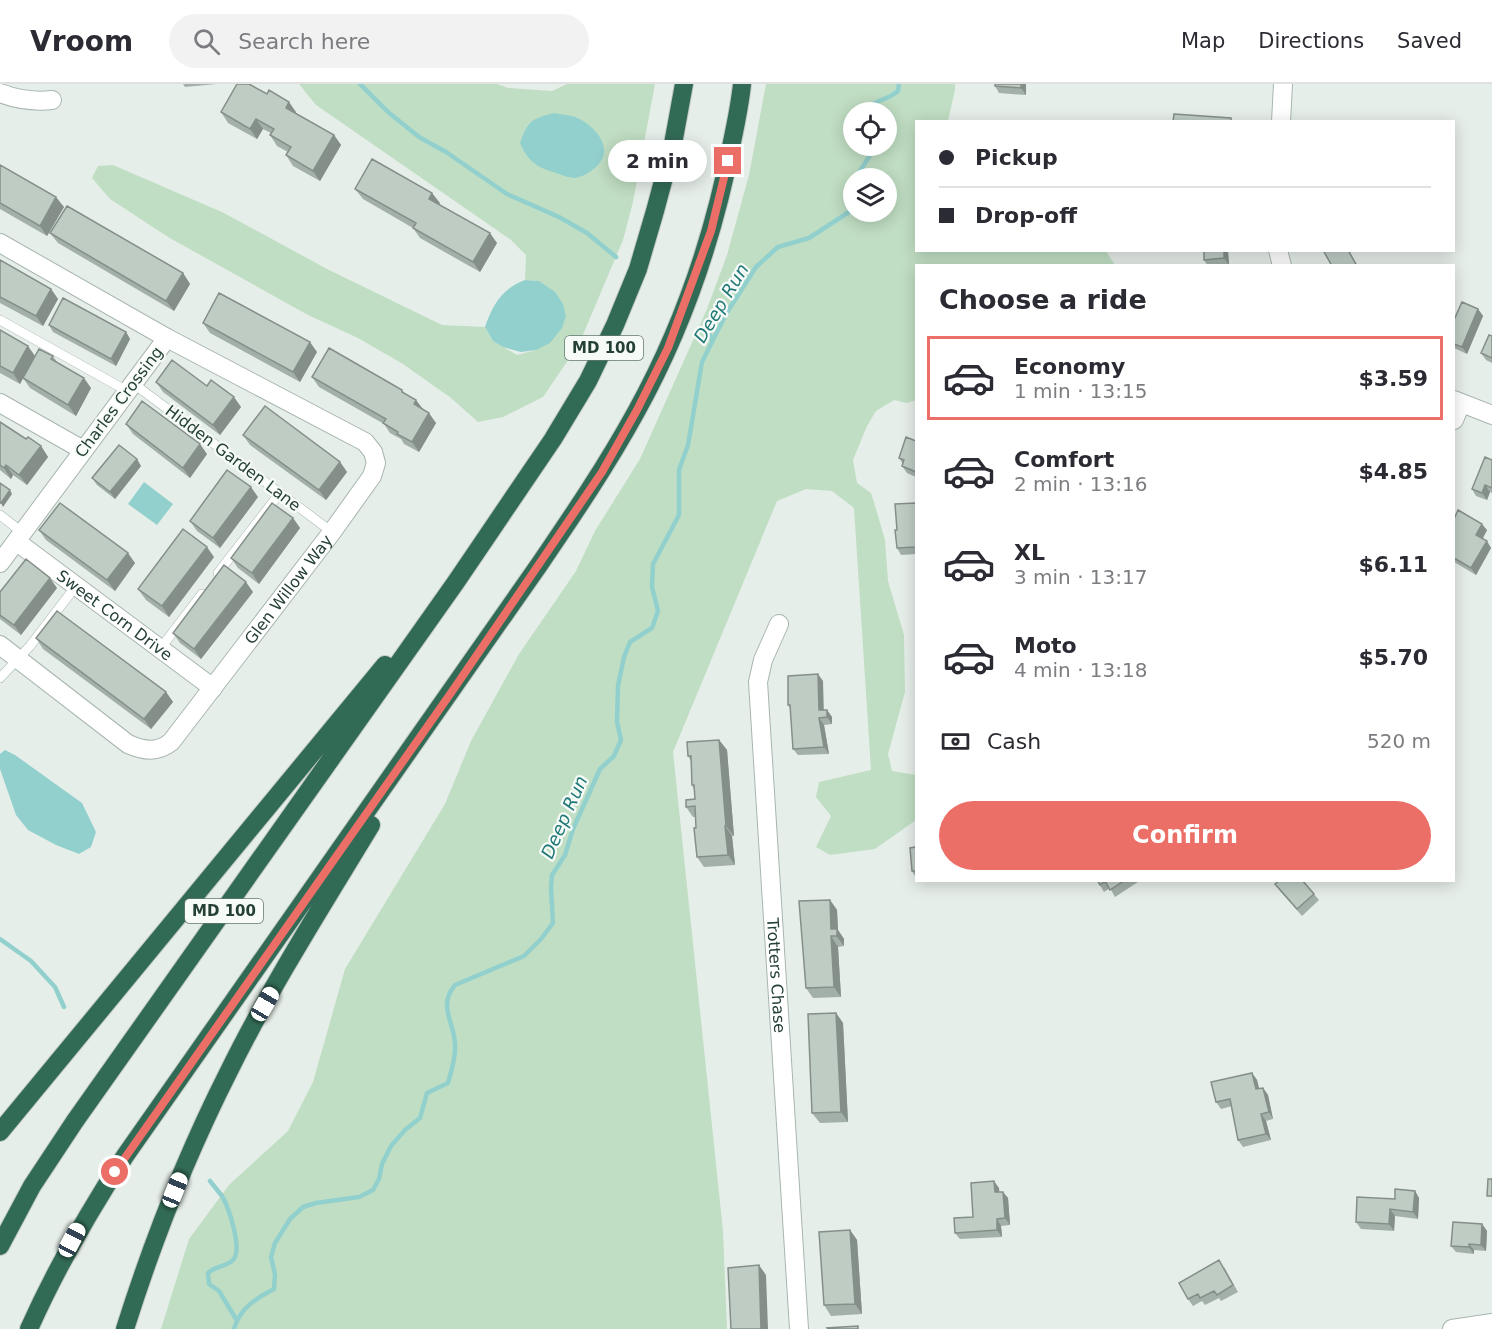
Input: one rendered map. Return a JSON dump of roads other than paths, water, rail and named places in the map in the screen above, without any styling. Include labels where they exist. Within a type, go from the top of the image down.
[{"type":"highway","name":"MD 100","points":[[0,1246],[32,1186],[75,1121],[456,582],[553,439],[588,381],[615,325],[638,269],[673,144],[684,84]]},
{"type":"highway","name":"MD 100","points":[[29,1329],[50,1282],[84,1219],[125,1156],[453,690],[602,472],[668,348],[711,231],[728,161],[742,84]]},
{"type":"highway","points":[[0,1132],[329,730],[456,582]]},
{"type":"highway","points":[[125,1329],[167,1210],[192,1148],[229,1070],[315,917],[453,690]]},
{"type":"street","points":[[1281,120],[1283,84]]},
{"type":"street","points":[[0,93],[14,99],[34,102],[52,100]]},
{"type":"street","name":"Charles Crossing","points":[[0,243],[167,338],[0,563]]},
{"type":"street","name":"Glen Willow Way","points":[[0,645],[128,744],[148,751],[164,747],[213,688],[372,476],[376,463],[373,452],[365,442],[167,338]]},
{"type":"street","points":[[1457,401],[1492,415]]},
{"type":"street","points":[[0,404],[83,450]]},
{"type":"street","name":"Sweet Corn Drive","points":[[20,538],[76,586],[213,688]]},
{"type":"street","name":"Trotters Chase","points":[[779,624],[763,660],[758,682],[799,1329]]},
{"type":"street","points":[[1452,1329],[1492,1323]]},
{"type":"lane","name":"Hidden Garden Lane","points":[[0,320],[131,388],[332,532]]},
{"type":"lane","points":[[160,649],[280,493]]},
{"type":"lane","points":[[0,515],[20,538]]},
{"type":"lane","points":[[0,678],[30,646],[76,586]]},
{"type":"water","points":[[554,113],[580,119],[600,137],[604,152],[602,160],[586,174],[573,178],[541,168],[532,162],[523,149],[520,143],[528,125],[535,119]]},
{"type":"water","points":[[525,280],[539,281],[555,292],[563,304],[566,316],[562,328],[550,343],[536,350],[521,352],[503,347],[493,341],[485,327],[499,298],[510,288]]},
{"type":"water","points":[[144,482],[173,504],[157,525],[128,504]]},
{"type":"water","points":[[5,750],[82,803],[96,832],[91,847],[79,854],[28,830],[16,815],[0,769],[0,754]]},
{"type":"waterway","points":[[360,84],[388,112],[419,137],[446,152],[507,194],[559,217],[587,233],[616,257]]},
{"type":"waterway","name":"Deep Run","points":[[878,102],[898,91],[899,84]]},
{"type":"waterway","name":"Deep Run","points":[[862,168],[870,156]]},
{"type":"waterway","name":"Deep Run","points":[[234,1329],[244,1310],[274,1289],[275,1274],[271,1257],[275,1243],[290,1219],[303,1207],[359,1197],[373,1190],[391,1146],[420,1118],[427,1093],[448,1083],[454,1062],[455,1040],[447,1001],[455,985],[524,956],[553,923],[552,875],[565,855],[573,829],[600,769],[614,756],[621,740],[617,722],[618,686],[624,657],[630,642],[652,628],[658,611],[652,587],[653,564],[679,515],[679,470],[688,445],[702,362],[726,314],[756,267],[778,247],[809,238],[843,216]]},
{"type":"waterway","points":[[705,323],[712,340]]},
{"type":"waterway","points":[[0,939],[31,961],[55,987],[64,1007]]},
{"type":"waterway","points":[[210,1181],[222,1196],[228,1210],[236,1239],[236,1255],[227,1264],[208,1273],[209,1284],[219,1291],[236,1319]]}]
